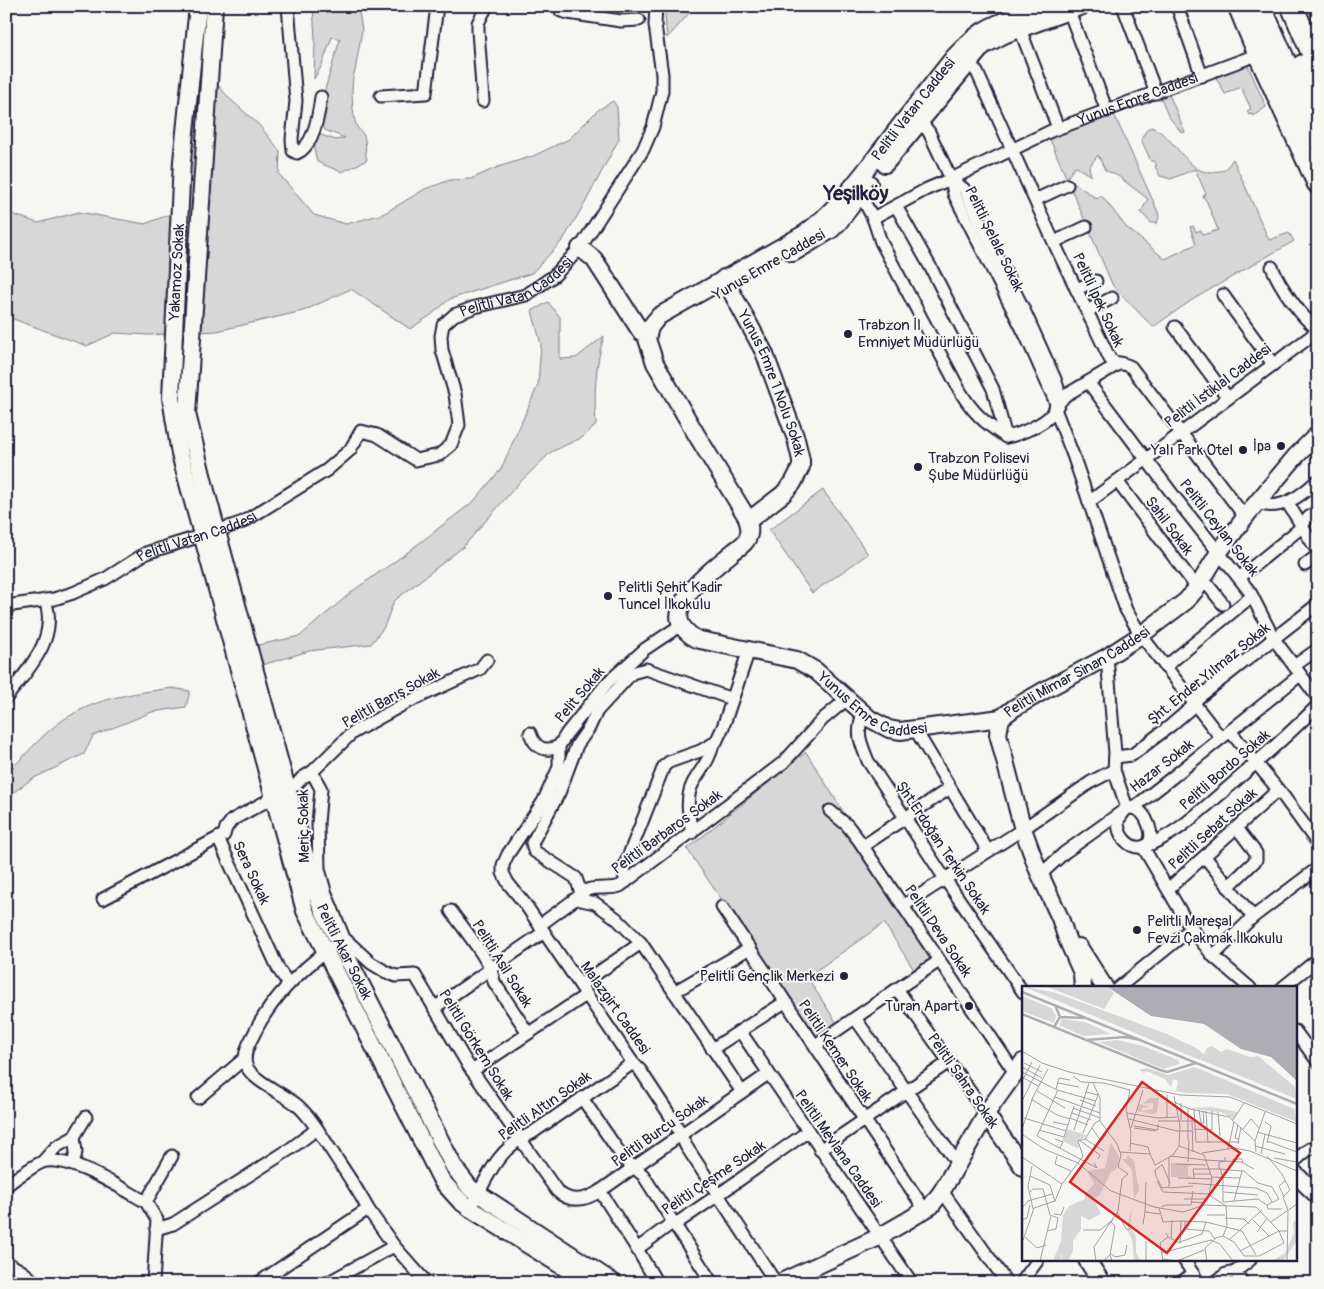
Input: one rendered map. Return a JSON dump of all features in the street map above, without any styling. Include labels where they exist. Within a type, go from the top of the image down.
[{"type":"highway","points":[[1239,6],[1318,183]]},
{"type":"highway","points":[[1260,6],[1318,137]]},
{"type":"highway","points":[[1275,6],[1318,100]]},
{"type":"highway","points":[[1292,6],[1318,66]]},
{"type":"street","name":"Yakamoz Sokak","points":[[198,6],[182,161],[171,398],[180,454],[210,533]]},
{"type":"street","name":"Yakamoz Sokak","points":[[210,533],[187,414],[214,6]]},
{"type":"street","points":[[288,6],[296,101],[292,139],[293,151],[298,153],[306,148],[314,129],[321,97]]},
{"type":"street","points":[[381,96],[426,93],[437,6]]},
{"type":"street","points":[[483,102],[478,23],[487,6]]},
{"type":"street","points":[[563,6],[561,11],[568,14],[620,21],[639,20]]},
{"type":"street","points":[[580,248],[629,174],[643,150],[653,127],[662,91],[662,74],[655,25],[656,6]]},
{"type":"street","name":"Pelitli Vatan Caddesi","points":[[857,189],[954,57],[969,42],[984,31],[1015,17],[1049,6]]},
{"type":"street","points":[[1123,6],[1156,93]]},
{"type":"street","points":[[1177,6],[1202,76]]},
{"type":"street","name":"Pelitli Vatan Caddesi","points":[[857,189],[920,120],[983,46],[1020,29],[1076,9]]},
{"type":"street","points":[[1076,9],[1106,111]]},
{"type":"street","points":[[1020,29],[1058,128]]},
{"type":"street","name":"Yunus Emre Caddesi","points":[[873,218],[927,189],[1058,128],[1259,54]]},
{"type":"street","name":"Pelitli İpek Sokak","points":[[969,63],[977,72],[1054,242],[1110,359],[1115,363],[1127,364],[1131,367],[1180,434],[1245,517]]},
{"type":"street","name":"Pelitli Şelale Sokak","points":[[920,120],[929,132],[951,179],[954,194],[1022,328],[1055,405],[1126,610],[1165,667],[1194,704],[1256,764],[1318,844]]},
{"type":"street","points":[[1035,200],[1067,185]]},
{"type":"street","points":[[857,189],[873,218],[881,242],[970,408],[988,426],[1006,438],[1034,427],[1051,416],[1055,405],[1066,395],[1120,363]]},
{"type":"street","name":"Yunus Emre Caddesi","points":[[727,283],[810,243],[831,230],[839,222],[857,189]]},
{"type":"street","points":[[896,206],[936,276],[993,390],[1006,438]]},
{"type":"street","points":[[1054,242],[1086,227]]},
{"type":"street","name":"Pelitli Vatan Caddesi","points":[[6,606],[73,594],[105,580],[146,552],[242,522],[327,470],[350,450],[362,431],[377,435],[416,460],[439,455],[451,445],[459,425],[455,394],[442,350],[441,336],[443,325],[448,319],[464,311],[495,301],[526,295],[555,275],[580,248],[594,259],[641,332],[650,327]]},
{"type":"street","points":[[1272,268],[1278,280],[1304,317],[1318,330]]},
{"type":"street","points":[[1076,289],[1096,281]]},
{"type":"street","points":[[681,625],[680,608],[691,591],[747,540],[749,526],[748,520],[655,363],[647,340],[650,327],[659,316],[727,283]]},
{"type":"street","name":"Yunus Emre 1 Nolu Sokak","points":[[727,283],[764,352],[796,439],[801,460],[801,467],[793,483],[783,494],[748,520]]},
{"type":"street","points":[[1224,294],[1273,364]]},
{"type":"street","points":[[1087,311],[1112,298]]},
{"type":"street","points":[[1175,328],[1228,398]]},
{"type":"street","name":"Pelitli İstiklal Caddesi","points":[[1089,502],[1318,330]]},
{"type":"street","name":"Pelitli Ceylan Sokak","points":[[1088,382],[1146,460],[1240,578],[1252,596],[1274,639],[1318,698]]},
{"type":"street","name":"Pelitli Mimar Sinan Caddesi","points":[[1083,986],[1082,973],[1040,875],[1023,829],[998,734],[1002,718],[1037,694],[1107,658],[1142,635],[1186,601],[1200,584],[1219,552],[1256,503],[1296,456],[1318,434]]},
{"type":"street","points":[[1256,503],[1266,507],[1273,507],[1287,502],[1298,497],[1318,480]]},
{"type":"street","name":"Sahil Sokak","points":[[1116,482],[1200,584],[1223,604]]},
{"type":"street","points":[[1287,502],[1318,554],[1306,565]]},
{"type":"street","points":[[1240,578],[1318,511]]},
{"type":"street","name":"Pelitli Akar Sokak","points":[[210,533],[281,794],[305,911],[325,952],[442,1181],[460,1201],[471,1209],[589,1283]]},
{"type":"street","points":[[1165,667],[1252,596]]},
{"type":"street","points":[[6,698],[38,656],[49,631],[50,613],[45,600]]},
{"type":"street","name":"Şht. Ender Yılmaz Sokak","points":[[1115,757],[1132,755],[1170,726],[1198,698],[1318,604]]},
{"type":"street","name":"Yunus Emre Caddesi","points":[[681,625],[693,638],[797,660],[806,664],[870,719],[889,729],[900,731],[1002,718]]},
{"type":"street","name":"Pelit Sokak","points":[[530,734],[534,743],[540,748],[546,750],[559,746],[606,683],[645,649],[681,625]]},
{"type":"street","name":"Hazar Sokak","points":[[1040,875],[1064,853],[1127,808],[1138,805],[1225,735],[1297,671],[1318,649]]},
{"type":"street","points":[[626,882],[624,874],[625,865],[664,766],[713,744],[720,735],[748,650]]},
{"type":"street","points":[[1107,658],[1115,757],[1114,770],[1127,808]]},
{"type":"street","name":"Pelitli Barış Sokak","points":[[218,838],[224,834],[232,820],[296,785],[352,733],[406,703],[480,669],[487,660]]},
{"type":"street","points":[[732,698],[646,669],[632,673],[598,711],[577,745],[559,793],[532,843],[534,851],[576,878],[581,900],[595,903],[616,918],[641,944],[742,1092]]},
{"type":"street","name":"Pelitli Barbaros Sokak","points":[[580,895],[588,889],[612,889],[626,882],[784,762],[823,718],[848,700]]},
{"type":"street","name":"Pelitli Bordo Sokak","points":[[1143,848],[1158,842],[1180,829],[1286,738],[1318,705]]},
{"type":"street","name":"Şht.Erdoğan Terkin Sokak","points":[[863,713],[858,729],[861,745],[868,761],[945,879],[1022,991]]},
{"type":"street","points":[[917,729],[918,734],[988,851]]},
{"type":"street","points":[[692,833],[689,817],[689,794],[692,784],[707,763],[713,744]]},
{"type":"street","name":"Malazgirt Caddesi","points":[[559,746],[560,768],[543,802],[508,854],[503,865],[503,873],[508,883],[521,898],[633,1063],[640,1070],[675,1123],[718,1195],[778,1283]]},
{"type":"street","points":[[903,906],[1023,829],[1091,782],[1114,770]]},
{"type":"street","name":"Meriç Sokak","points":[[312,772],[321,789],[318,823],[319,869],[341,940]]},
{"type":"street","points":[[863,846],[950,788]]},
{"type":"street","name":"Pelitli Sebat Sokak","points":[[1168,889],[1278,790]]},
{"type":"street","name":"Pelitli Akar Sokak","points":[[281,794],[324,912],[341,940],[454,1167],[470,1188],[614,1283]]},
{"type":"street","points":[[1127,808],[1137,808],[1149,826],[1151,837],[1148,845],[1143,848],[1139,849],[1129,845],[1118,830],[1118,820],[1127,808]]},
{"type":"street","name":"Pelitli Deva Sokak","points":[[830,810],[847,825],[863,846],[939,960],[1019,1068]]},
{"type":"street","points":[[1228,886],[1256,860],[1256,853],[1237,828]]},
{"type":"street","name":"Sera Sokak","points":[[103,899],[218,838],[279,970],[288,983]]},
{"type":"street","points":[[1143,848],[1192,928],[1213,956],[1248,986]]},
{"type":"street","points":[[1205,857],[1253,917]]},
{"type":"street","points":[[1213,956],[1253,917],[1318,868]]},
{"type":"street","points":[[434,1008],[490,969],[542,929],[580,895]]},
{"type":"street","name":"Pelitli Kemer Sokak","points":[[722,907],[925,1210]]},
{"type":"street","name":"Pelitli Asil Sokak","points":[[451,911],[490,969],[494,982],[528,1033]]},
{"type":"street","points":[[1060,918],[1104,986]]},
{"type":"street","points":[[1120,986],[1192,928]]},
{"type":"street","points":[[341,940],[288,983],[261,1018],[247,1046],[245,1058],[247,1067],[254,1076],[296,1105],[317,1129],[394,1246],[427,1283]]},
{"type":"street","name":"Pelitli Görkem Sokak","points":[[341,940],[386,972],[396,976],[415,975],[472,1071],[557,1192],[564,1198]]},
{"type":"street","points":[[472,1071],[528,1033],[641,944]]},
{"type":"street","points":[[674,992],[750,948]]},
{"type":"street","points":[[816,1049],[820,1042],[939,960]]},
{"type":"street","points":[[1285,986],[1318,960]]},
{"type":"street","name":"Pelitli Sahra Sokak","points":[[897,989],[1022,1166]]},
{"type":"street","points":[[712,1049],[784,1002]]},
{"type":"street","points":[[855,1018],[957,1163]]},
{"type":"street","name":"Pelitli Mevlana Caddesi","points":[[740,1031],[807,1132],[912,1283]]},
{"type":"street","points":[[1296,1034],[1318,1062]]},
{"type":"street","points":[[198,1098],[245,1058]]},
{"type":"street","points":[[820,1150],[949,1062]]},
{"type":"street","name":"Pelitli Altın Sokak","points":[[471,1209],[495,1161],[520,1138],[532,1133],[633,1063]]},
{"type":"street","points":[[778,1283],[880,1236],[925,1210],[942,1191],[986,1114],[1019,1068]]},
{"type":"street","name":"Pelitli Burcu Sokak","points":[[564,1198],[574,1199],[592,1196],[768,1074]]},
{"type":"street","points":[[582,1098],[624,1159],[643,1175],[712,1283]]},
{"type":"street","points":[[6,1186],[44,1160],[56,1147],[74,1137],[86,1117]]},
{"type":"street","points":[[156,1229],[172,1224],[290,1149],[317,1129]]},
{"type":"street","name":"Pelitli Çeşme Sokak","points":[[637,1249],[807,1132]]},
{"type":"street","points":[[73,1165],[76,1152],[74,1137]]},
{"type":"street","points":[[1296,1160],[1318,1144]]},
{"type":"street","points":[[146,1202],[172,1156]]},
{"type":"street","points":[[44,1160],[73,1165],[115,1184],[146,1202],[157,1220],[153,1283]]},
{"type":"street","points":[[1296,1175],[1318,1196]]},
{"type":"street","points":[[600,1191],[657,1283]]},
{"type":"street","points":[[942,1191],[1007,1283]]},
{"type":"street","points":[[258,1283],[368,1209]]},
{"type":"street","points":[[327,1283],[394,1246]]},
{"type":"street","points":[[6,1262],[23,1272],[36,1283]]},
{"type":"street","points":[[1021,1283],[1037,1262]]},
{"type":"street","points":[[1088,1262],[1102,1283]]},
{"type":"street","points":[[1180,1283],[1196,1278],[1185,1262]]},
{"type":"street","points":[[1214,1283],[1226,1274],[1235,1272],[1248,1262]]},
{"type":"street","points":[[1235,1272],[1243,1283]]},
{"type":"shaded area","points":[[313,6],[358,6],[362,30],[352,82],[352,99],[355,122],[365,139],[367,160],[342,172],[317,162],[313,144],[315,133],[336,140],[345,138],[325,130],[316,120],[340,39],[332,37],[322,65],[314,79],[315,39]]},
{"type":"shaded area","points":[[667,6],[697,6],[667,38],[665,16]]},
{"type":"shaded area","points":[[1246,61],[1266,107],[1253,116],[1252,114],[1249,115],[1247,111],[1251,109],[1241,87],[1225,94],[1214,74]]},
{"type":"shaded area","points":[[211,77],[230,99],[259,125],[280,151],[279,174],[314,215],[346,224],[383,214],[425,189],[450,180],[471,179],[498,167],[533,156],[569,139],[598,110],[613,101],[617,107],[619,139],[563,240],[532,273],[450,299],[410,329],[351,289],[303,311],[217,331],[148,335],[115,333],[87,346],[13,319],[6,325],[6,212],[38,223],[79,212],[145,224],[178,211],[195,101]]},
{"type":"shaded area","points":[[1168,92],[1185,132],[1182,133],[1168,116],[1160,95]]},
{"type":"shaded area","points":[[1113,112],[1158,212],[1157,223],[1151,223],[1141,212],[1148,199],[1118,176],[1105,170],[1098,155],[1089,167],[1091,176],[1075,166],[1067,178],[1097,199],[1101,195],[1126,227],[1165,259],[1196,244],[1190,227],[1193,226],[1196,232],[1201,230],[1203,235],[1218,230],[1203,196],[1206,194],[1195,169],[1171,179],[1160,176],[1155,166],[1157,165],[1154,161],[1151,161],[1141,139],[1147,129],[1151,127],[1166,137],[1187,160],[1201,171],[1225,170],[1233,159],[1269,240],[1289,233],[1294,241],[1192,300],[1153,327],[1113,286],[1048,135]]},
{"type":"shaded area","points":[[548,302],[560,317],[560,359],[576,358],[604,336],[596,380],[596,425],[583,437],[551,452],[518,484],[463,547],[394,601],[384,627],[371,644],[309,651],[259,666],[254,646],[300,636],[354,590],[404,555],[474,501],[501,469],[538,385],[541,344],[532,311]]},
{"type":"shaded area","points":[[823,490],[868,554],[812,593],[769,530]]},
{"type":"shaded area","points":[[172,688],[190,691],[186,707],[152,712],[93,736],[84,754],[32,779],[6,798],[6,774],[56,725],[97,703],[126,695]]},
{"type":"shaded area","points":[[806,752],[936,960],[916,973],[884,923],[807,977],[838,1025],[818,1041],[687,849]]},
{"type":"place","name":"Trabzon İl Emniyet Müdürlüğü","points":[[848,334]]},
{"type":"place","name":"İpa","points":[[1281,446]]},
{"type":"place","name":"Yalı Park Otel","points":[[1243,450]]},
{"type":"place","name":"Trabzon Polisevi Şube Müdürlüğü","points":[[918,467]]},
{"type":"place","name":"Pelitli Şehit Kadir Tuncel İlkokulu","points":[[608,596]]},
{"type":"place","name":"Pelitli Mareşal Fevzi Çakmak İlkokulu","points":[[1137,930]]},
{"type":"place","name":"Pelitli Gençlik Merkezi","points":[[844,976]]},
{"type":"place","name":"Turan Apart","points":[[969,1006]]},
{"type":"district","name":"Yeşilköy","points":[[856,193]]}]
